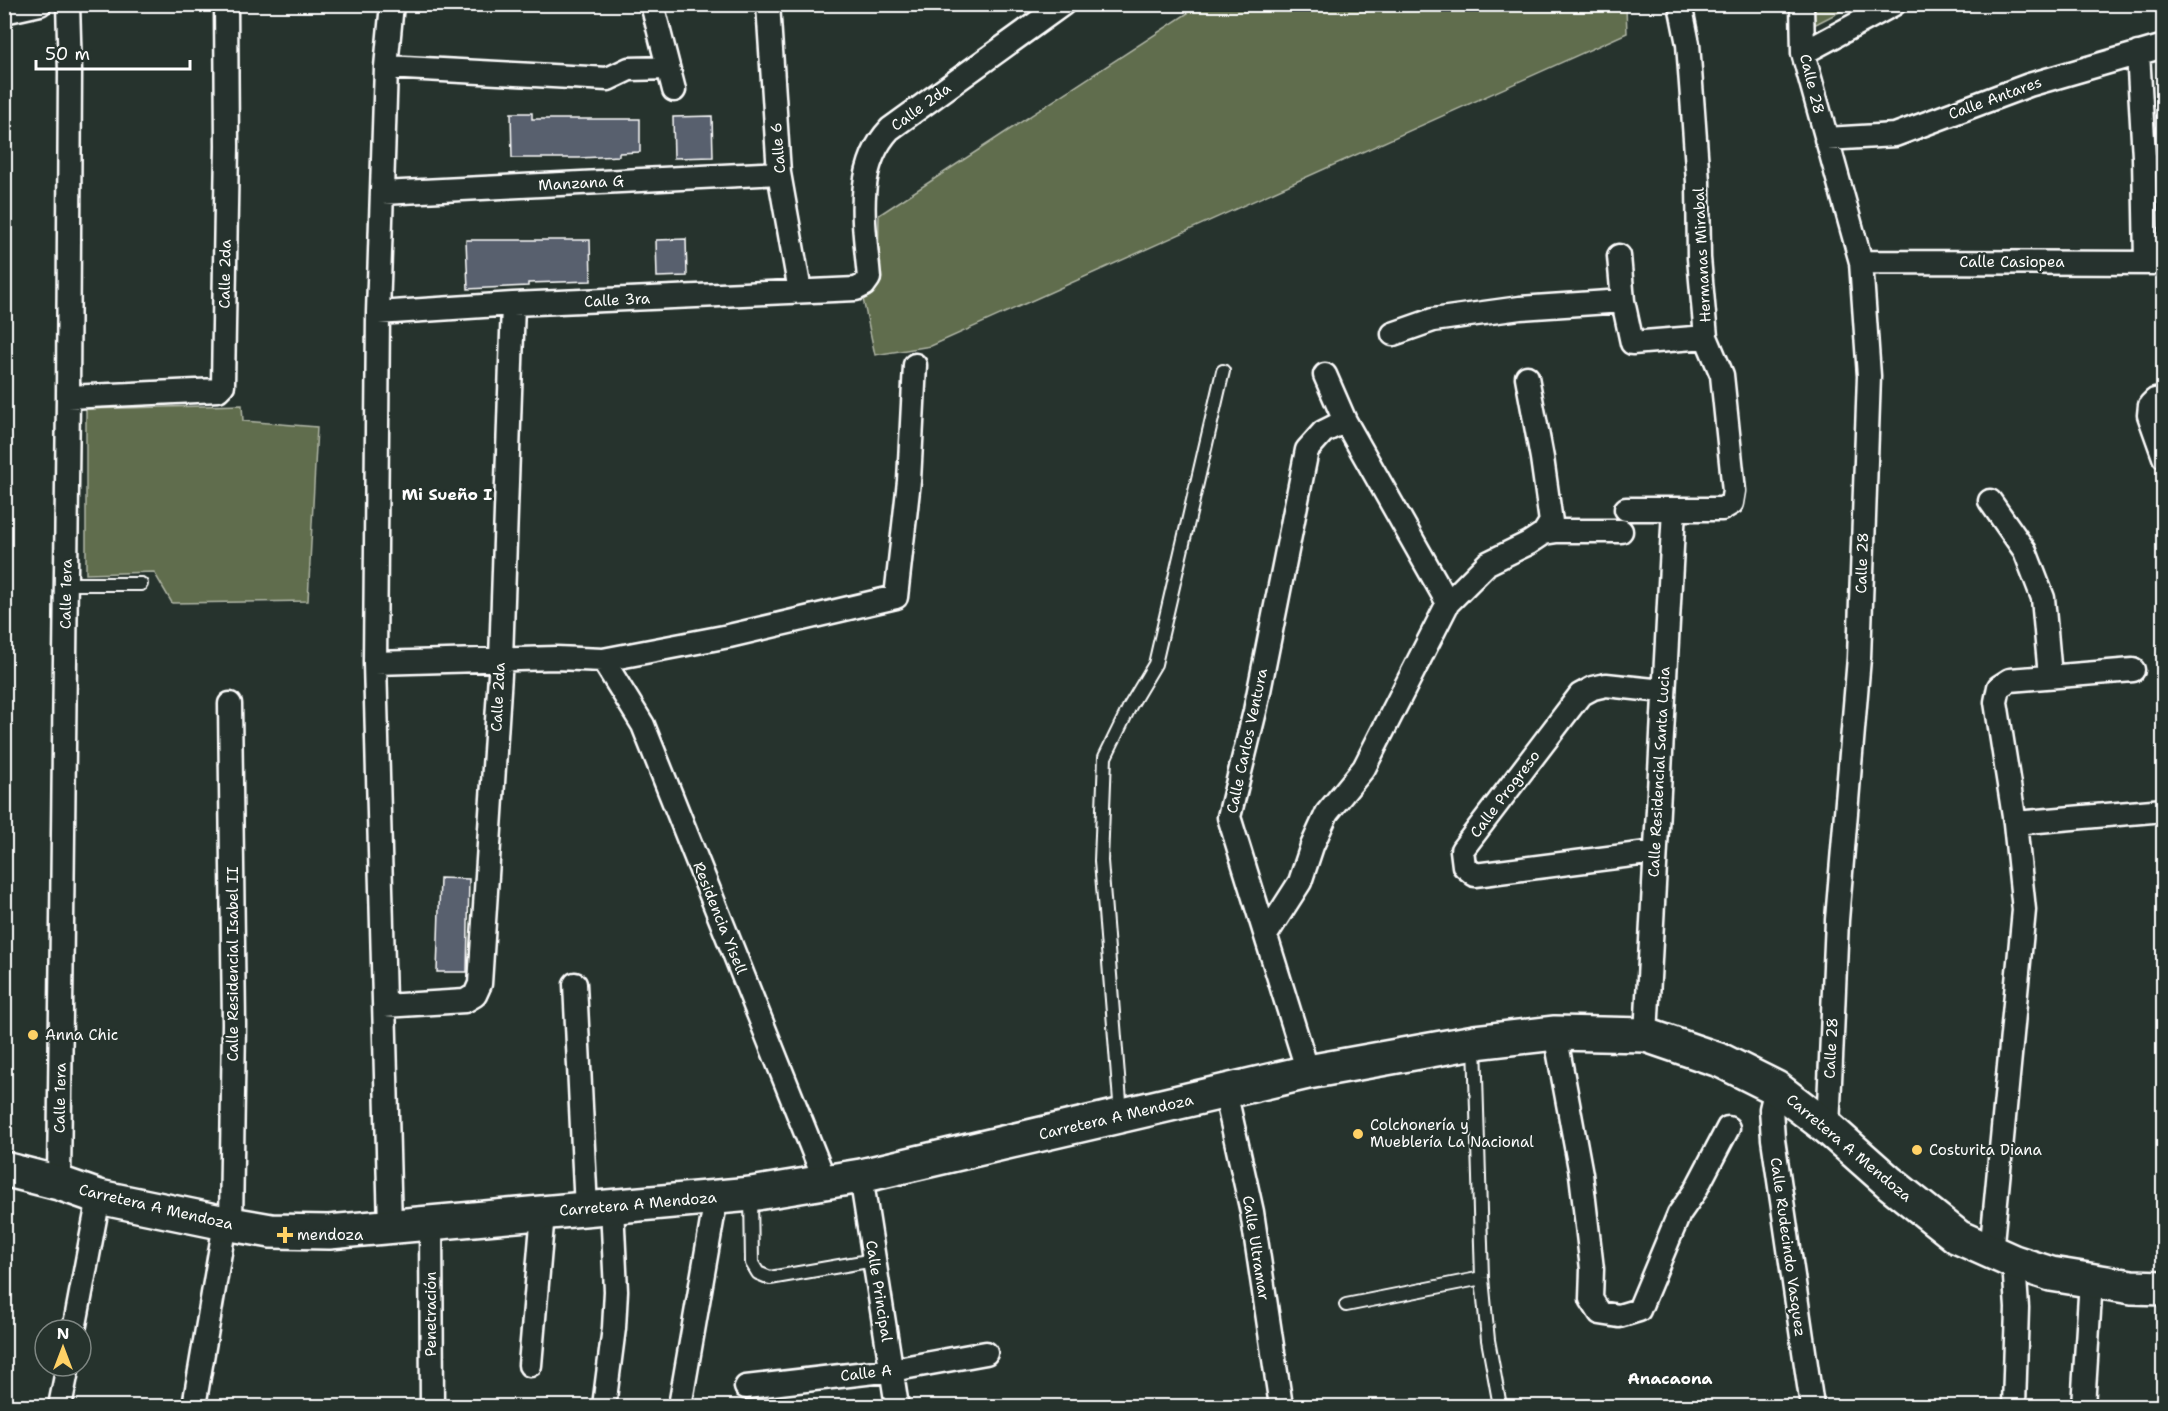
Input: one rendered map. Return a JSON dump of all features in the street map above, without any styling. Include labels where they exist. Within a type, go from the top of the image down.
[{"type":"street","points":[[4,12],[40,4]]},
{"type":"street","name":"Calle 1era","points":[[59,1183],[68,397],[70,72],[68,4]]},
{"type":"street","name":"Calle 2da","points":[[68,397],[218,390],[223,385],[227,146],[226,4]]},
{"type":"street","points":[[390,1226],[375,663],[378,313],[386,67],[392,4]]},
{"type":"street","points":[[386,67],[608,79],[629,69],[671,79],[652,4]]},
{"type":"street","name":"Calle 6","points":[[768,4],[779,173],[800,291]]},
{"type":"street","name":"Calle 2da","points":[[856,289],[864,285],[869,278],[863,195],[870,164],[881,139],[890,129],[1063,4]]},
{"type":"street","name":"Hermanas Mirabal","points":[[1674,509],[1722,509],[1732,502],[1734,491],[1722,375],[1706,337],[1699,258],[1698,182],[1688,44],[1680,4]]},
{"type":"street","name":"Calle 28","points":[[1802,4],[1803,53],[1861,262],[1869,376],[1859,658],[1837,920],[1828,1128]]},
{"type":"street","points":[[1803,53],[1894,4]]},
{"type":"street","name":"Calle Antares","points":[[1826,139],[1895,135],[2029,85],[2163,46]]},
{"type":"street","points":[[2138,53],[2154,156],[2155,263]]},
{"type":"street","name":"Manzana G","points":[[382,193],[779,173]]},
{"type":"street","points":[[1619,256],[1623,301],[1632,343],[1706,337]]},
{"type":"street","name":"Calle Casiopea","points":[[1861,262],[2155,263]]},
{"type":"street","name":"Calle 3ra","points":[[378,313],[513,304],[856,289]]},
{"type":"street","points":[[1393,334],[1433,320],[1520,308],[1623,301]]},
{"type":"street","name":"Calle 2da","points":[[384,1006],[465,1001],[475,995],[480,984],[501,659],[513,304]]},
{"type":"street","points":[[375,663],[556,658],[603,660],[729,636],[896,597],[909,481],[915,364]]},
{"type":"street","points":[[1325,375],[1345,421],[1448,603]]},
{"type":"street","points":[[1266,935],[1300,882],[1312,846],[1327,813],[1364,768],[1448,603],[1488,563],[1529,543],[1544,533],[1551,522],[1527,377]]},
{"type":"street","points":[[2157,402],[2150,414],[2163,457]]},
{"type":"street","name":"Calle Carlos Ventura","points":[[1308,1072],[1228,817],[1255,711],[1307,450],[1323,432],[1345,421]]},
{"type":"street","points":[[1990,501],[2025,551],[2043,598],[2050,676]]},
{"type":"street","points":[[1626,509],[1674,509]]},
{"type":"street","name":"Calle Residencial Santa Lucia","points":[[1646,1035],[1674,509]]},
{"type":"street","points":[[1544,533],[1621,531]]},
{"type":"street","name":"Residencia Yisell","points":[[603,660],[643,725],[825,1181]]},
{"type":"street","points":[[2014,1407],[2016,1308],[2003,1258],[2024,910],[2015,823],[1996,702],[1999,687],[2010,680],[2133,670]]},
{"type":"street","name":"Calle Progreso","points":[[1655,852],[1474,875],[1464,866],[1462,850],[1580,695],[1593,688],[1606,685],[1663,691]]},
{"type":"street","name":"Calle Residencial Isabel II","points":[[194,1407],[228,1223],[234,1024],[230,704]]},
{"type":"street","points":[[2015,823],[2163,810]]},
{"type":"street","points":[[575,984],[599,1208],[616,1291],[614,1328],[604,1407]]},
{"type":"street","points":[[1555,1033],[1581,1174],[1592,1269],[1591,1299],[1600,1313],[1619,1316],[1639,1310],[1679,1214],[1695,1191],[1728,1128]]},
{"type":"street","name":"Carretera A Mendoza","points":[[4,1169],[59,1183],[99,1197],[228,1223],[271,1231],[329,1232],[751,1194],[861,1176],[1308,1072],[1475,1042],[1555,1033],[1646,1035],[1722,1061],[1776,1088],[1828,1128],[1890,1183],[1958,1237],[2003,1258],[2051,1274],[2132,1287],[2163,1288]]},
{"type":"street","name":"Calle Rudecindo Vasquez","points":[[1776,1088],[1771,1109],[1773,1139],[1812,1407]]},
{"type":"street","name":"Calle Ultramar","points":[[1225,1091],[1252,1212],[1281,1407]]},
{"type":"street","name":"Calle Principal","points":[[861,1176],[897,1407]]},
{"type":"street","points":[[76,1318],[99,1197]]},
{"type":"street","points":[[680,1407],[716,1198]]},
{"type":"street","points":[[530,1365],[543,1213]]},
{"type":"street","name":"Penetración","points":[[431,1222],[432,1407]]},
{"type":"street","points":[[2083,1407],[2091,1280]]},
{"type":"street","name":"Calle A","points":[[746,1387],[892,1370],[986,1353]]},
{"type":"street","points":[[60,1407],[66,1378]]},
{"type":"lane","points":[[1121,1115],[1101,861],[1105,757],[1130,706],[1155,664],[1223,371]]},
{"type":"lane","points":[[66,584],[141,584]]},
{"type":"lane","points":[[1475,1042],[1482,1278],[1488,1340],[1500,1407]]},
{"type":"lane","points":[[751,1194],[752,1263],[758,1273],[770,1278],[874,1260]]},
{"type":"lane","points":[[1346,1305],[1482,1278]]},
{"type":"green space","points":[[1812,4],[1853,5],[1812,26]]},
{"type":"green space","points":[[1200,5],[1635,5],[1626,8],[1627,33],[931,346],[875,355],[863,299],[878,284],[879,215]]},
{"type":"green space","points":[[242,405],[243,421],[317,427],[308,601],[172,603],[154,572],[86,574],[86,409]]},
{"type":"building","points":[[511,113],[532,113],[532,119],[640,119],[640,152],[619,153],[619,156],[579,158],[512,158]]},
{"type":"building","points":[[712,116],[713,157],[674,158],[673,117]]},
{"type":"building","points":[[686,239],[687,276],[657,277],[656,240]]},
{"type":"building","points":[[466,240],[590,240],[591,281],[528,283],[528,286],[468,289]]},
{"type":"building","points":[[440,878],[469,879],[467,972],[437,972]]},
{"type":"place","name":"Anna Chic","points":[[33,1035]]},
{"type":"place","name":"Colchonería y Mueblería La Nacional","points":[[1358,1134]]},
{"type":"place","name":"Costurita Diana","points":[[1917,1150]]},
{"type":"place","name":"mendoza","points":[[285,1235]]},
{"type":"district","name":"Mi Sueño I","points":[[447,494]]},
{"type":"district","name":"Anacaona","points":[[1670,1378]]}]
